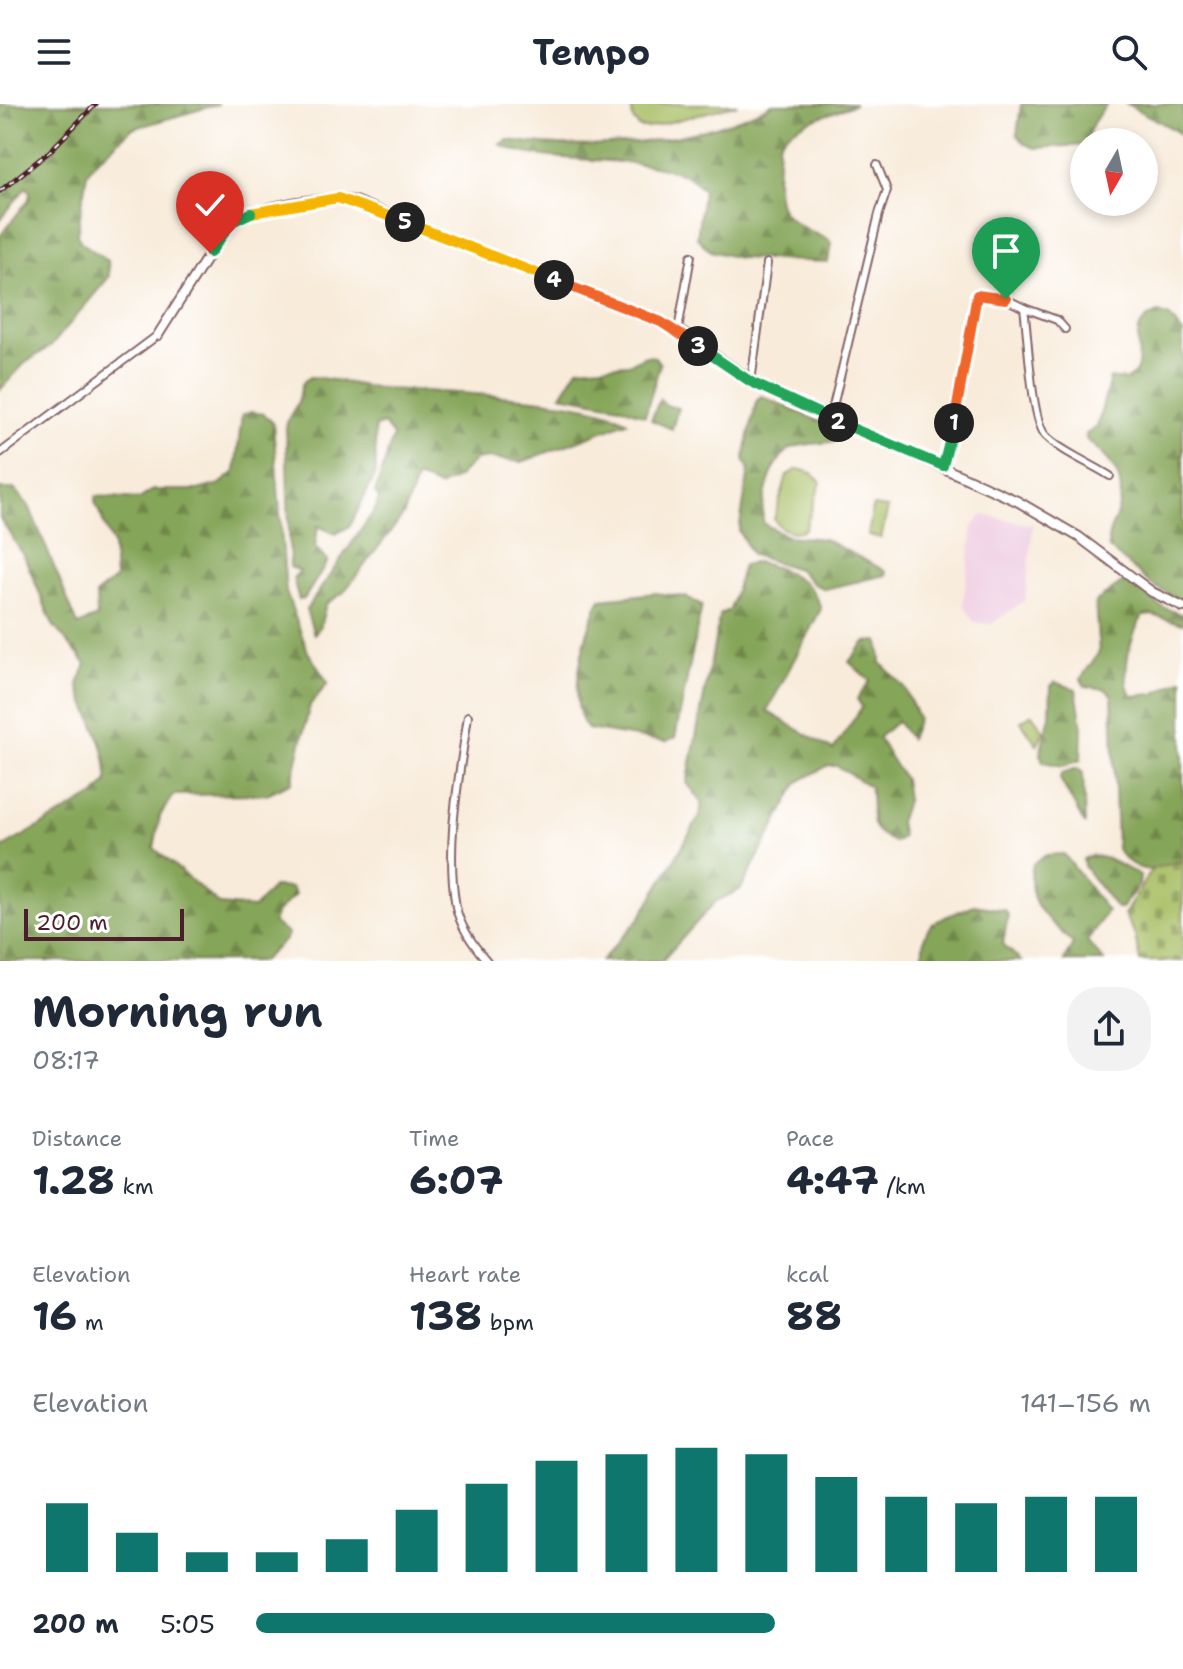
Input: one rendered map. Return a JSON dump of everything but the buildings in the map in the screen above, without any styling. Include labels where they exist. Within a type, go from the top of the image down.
[{"type":"street","points":[[830,419],[887,190],[877,165]]},
{"type":"street","points":[[0,453],[158,335],[232,222],[258,211],[338,198],[355,201],[678,330],[751,382],[943,466],[1054,522],[1152,592],[1183,607]]},
{"type":"street","points":[[678,330],[691,256]]},
{"type":"street","points":[[751,382],[767,263]]},
{"type":"street","points":[[943,466],[977,295],[1006,299],[1057,320],[1065,329]]},
{"type":"street","points":[[1024,308],[1032,356],[1034,405],[1044,435],[1110,476]]},
{"type":"street","points":[[468,716],[454,822],[456,908],[466,932],[487,961]]},
{"type":"shaded area","points":[[983,515],[1033,525],[1025,600],[992,624],[974,622],[963,605],[973,526]]},
{"type":"green space","points":[[0,104],[219,104],[132,129],[96,161],[87,173],[77,235],[81,242],[108,261],[109,277],[52,345],[24,364],[0,390],[0,236],[29,199],[30,191],[26,187],[0,220]]},
{"type":"green space","points":[[631,104],[738,104],[640,128],[633,120]]},
{"type":"green space","points":[[773,104],[855,104],[801,125],[783,137],[779,144],[777,181],[780,205],[795,223],[828,239],[832,244],[828,262],[739,258],[711,251],[697,238],[703,190],[688,177],[666,168],[547,157],[500,144],[508,140],[574,145],[644,142],[711,128]]},
{"type":"green space","points":[[1021,104],[1107,104],[1091,128],[1070,128],[1070,146],[1035,148],[1025,144],[1017,135]]},
{"type":"green space","points":[[1127,104],[1183,104],[1183,136],[1170,127]]},
{"type":"green space","points":[[1159,313],[1170,317],[1183,333],[1183,602],[1152,585],[1109,548],[1109,533],[1119,506],[1120,483],[1111,464],[1086,439],[1086,434],[1097,427],[1110,378],[1126,380],[1135,373],[1140,327]]},
{"type":"green space","points":[[646,356],[655,357],[660,364],[645,416],[620,406],[561,395],[578,368],[629,364]]},
{"type":"green space","points":[[311,377],[378,388],[548,401],[610,413],[627,422],[522,462],[489,458],[475,460],[457,478],[439,487],[417,477],[404,514],[343,593],[326,604],[320,627],[314,634],[306,610],[376,508],[379,499],[375,493],[393,436],[384,424],[375,427],[376,473],[350,526],[336,534],[318,526],[315,547],[328,561],[304,599],[299,600],[293,578],[300,571],[290,567],[286,427],[299,400],[302,385]]},
{"type":"green space","points":[[761,396],[844,432],[836,441],[797,446],[785,453],[773,471],[765,494],[764,524],[787,536],[824,539],[886,571],[886,575],[825,589],[813,584],[798,569],[752,555],[739,531],[749,470],[744,459],[756,402]]},
{"type":"green space","points":[[660,399],[665,405],[678,408],[672,429],[651,420]]},
{"type":"green space","points":[[251,412],[264,414],[273,423],[286,592],[308,652],[328,683],[310,705],[292,782],[267,794],[173,795],[160,816],[154,848],[220,905],[254,908],[273,887],[291,888],[295,895],[277,912],[273,923],[288,934],[286,939],[262,961],[0,961],[0,849],[95,795],[107,782],[107,769],[78,684],[86,664],[53,625],[25,558],[0,518],[0,489],[14,489],[29,506],[78,625],[97,617],[96,594],[115,579],[113,545],[95,502],[96,496],[139,499],[153,490],[198,490],[220,484],[235,472],[242,415]]},
{"type":"green space","points":[[798,469],[812,473],[821,482],[805,529],[792,532],[774,519],[787,475]]},
{"type":"green space","points":[[873,506],[888,508],[881,538],[868,535]]},
{"type":"green space","points":[[756,562],[796,577],[811,590],[821,609],[767,711],[833,750],[862,707],[857,699],[870,681],[849,662],[865,642],[879,641],[881,663],[904,687],[918,718],[910,739],[897,721],[878,738],[904,779],[907,799],[899,822],[902,837],[894,842],[873,825],[870,787],[837,766],[827,766],[798,782],[741,889],[715,902],[662,961],[601,961],[640,918],[700,816],[702,802],[687,783],[720,614],[730,610],[743,565]]},
{"type":"green space","points":[[1125,581],[1162,607],[1183,615],[1183,624],[1152,615],[1143,616],[1134,633],[1127,667],[1128,688],[1132,696],[1154,694],[1183,679],[1183,867],[1174,869],[1155,871],[1138,867],[1117,849],[1112,695],[1105,689],[1085,686],[1081,679],[1099,652],[1095,602]]},
{"type":"green space","points":[[656,593],[686,597],[702,605],[675,738],[666,742],[588,729],[581,718],[578,703],[579,669],[597,606],[601,599]]},
{"type":"green space","points":[[1055,682],[1076,689],[1082,727],[1081,760],[1063,766],[1043,762],[1040,753],[1050,716],[1051,686]]},
{"type":"green space","points":[[1032,714],[1044,731],[1037,745],[1021,721]]},
{"type":"green space","points":[[1078,768],[1083,773],[1085,825],[1060,779],[1062,773]]},
{"type":"green space","points":[[1064,854],[1107,911],[1087,941],[1104,961],[1064,961],[1073,943],[1047,918],[1035,900],[1031,878],[1033,864],[1046,855]]},
{"type":"green space","points":[[1091,855],[1108,859],[1140,875],[1139,885],[1121,908],[1116,908],[1084,866],[1083,859]]},
{"type":"green space","points":[[1183,860],[1183,961],[1140,961],[1135,935],[1124,915],[1152,869]]},
{"type":"green space","points":[[974,905],[1005,910],[1008,915],[1003,944],[1021,961],[923,961],[923,946],[929,928],[942,918]]},
{"type":"railway","points":[[0,191],[49,152],[96,104]]},
{"type":"route","points":[[210,253],[225,229],[240,216],[326,199],[355,201],[661,322],[678,330],[751,382],[943,466],[977,295],[1006,299]]}]
